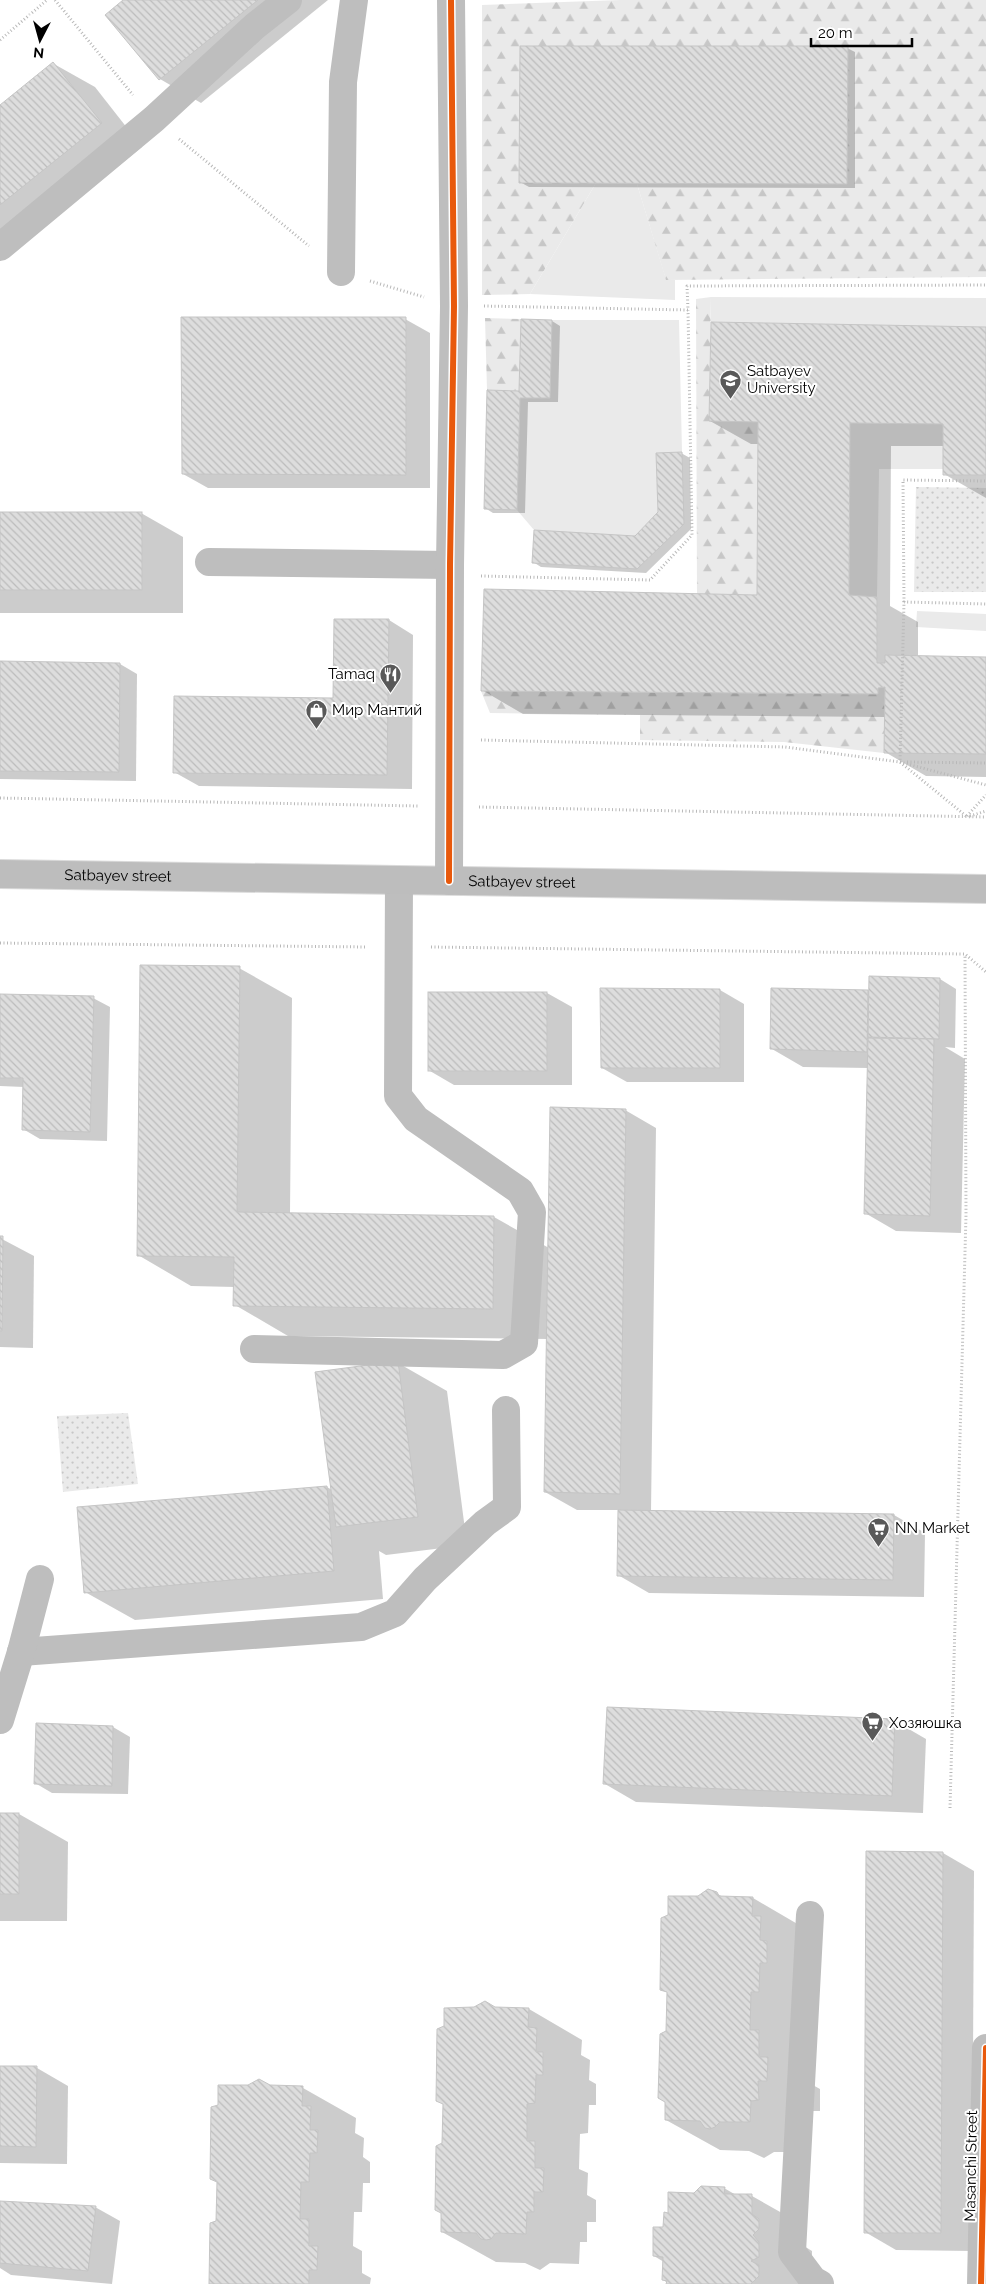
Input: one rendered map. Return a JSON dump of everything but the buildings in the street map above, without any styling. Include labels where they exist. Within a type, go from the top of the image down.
[{"type":"main road","name":"Satbayev street","points":[[0,874],[986,889]]},
{"type":"street","points":[[0,247],[154,119],[255,26],[288,0]]},
{"type":"street","points":[[341,272],[343,82],[354,0]]},
{"type":"street","points":[[449,881],[450,565],[454,306],[451,0]]},
{"type":"street","points":[[209,562],[450,565]]},
{"type":"street","points":[[254,1349],[503,1355],[524,1343],[532,1212],[520,1191],[416,1119],[398,1096],[399,880]]},
{"type":"street","points":[[22,1652],[361,1627],[395,1613],[425,1579],[485,1523],[507,1507],[506,1410]]},
{"type":"street","points":[[0,1720],[22,1652],[40,1579]]},
{"type":"street","points":[[810,1915],[792,2252],[813,2280],[820,2284]]},
{"type":"street","name":"Masanchi Street","points":[[982,2284],[986,2048]]},
{"type":"path","points":[[0,40],[47,0]]},
{"type":"path","points":[[55,0],[154,119],[341,272],[454,306],[688,310]]},
{"type":"path","points":[[478,576],[650,580],[692,535],[687,286],[986,285]]},
{"type":"path","points":[[900,762],[904,602],[903,480],[986,481]]},
{"type":"path","points":[[904,602],[986,604]]},
{"type":"path","points":[[489,740],[785,747],[900,762],[986,763]]},
{"type":"path","points":[[900,762],[986,785]]},
{"type":"path","points":[[900,762],[967,816]]},
{"type":"path","points":[[967,816],[986,795]]},
{"type":"path","points":[[0,798],[986,817]]},
{"type":"path","points":[[967,816],[986,811]]},
{"type":"path","points":[[0,943],[965,954],[986,972]]},
{"type":"path","points":[[950,1808],[966,1215],[965,954]]},
{"type":"green space","points":[[620,0],[986,0],[986,277],[666,280],[637,184],[847,183],[847,46],[520,46],[519,183],[596,183],[530,294],[482,295],[482,5]]},
{"type":"green space","points":[[596,183],[637,184],[666,279],[675,280],[675,300],[530,294]]},
{"type":"green space","points":[[711,297],[986,298],[986,327],[711,322]]},
{"type":"green space","points":[[711,297],[709,421],[758,422],[757,595],[697,594],[696,299]]},
{"type":"green space","points":[[485,318],[521,319],[519,391],[487,390]]},
{"type":"green space","points":[[552,320],[679,320],[682,452],[656,453],[658,512],[635,536],[534,530],[517,510],[520,398],[550,398]]},
{"type":"green space","points":[[850,423],[943,424],[943,469],[879,469],[877,597],[849,595]]},
{"type":"green space","points":[[916,487],[986,488],[986,592],[914,592]]},
{"type":"green space","points":[[917,611],[986,614],[986,631],[916,627]]},
{"type":"green space","points":[[885,687],[884,753],[784,742],[640,740],[640,715],[490,713],[481,691],[877,694],[878,688]]},
{"type":"green space","points":[[128,1413],[138,1484],[63,1492],[57,1416]]},
{"type":"cycle path","points":[[449,881],[450,565],[454,306],[451,0]]},
{"type":"cycle path","points":[[981,2284],[986,2048]]},
{"type":"place","name":"Satbayev University","points":[[731,399]]},
{"type":"place","name":"Tamaq","points":[[391,693]]},
{"type":"place","name":"Мир Мантий","points":[[316,729]]},
{"type":"place","name":"NN Market","points":[[879,1547]]},
{"type":"place","name":"Хозяюшка","points":[[873,1742]]}]
